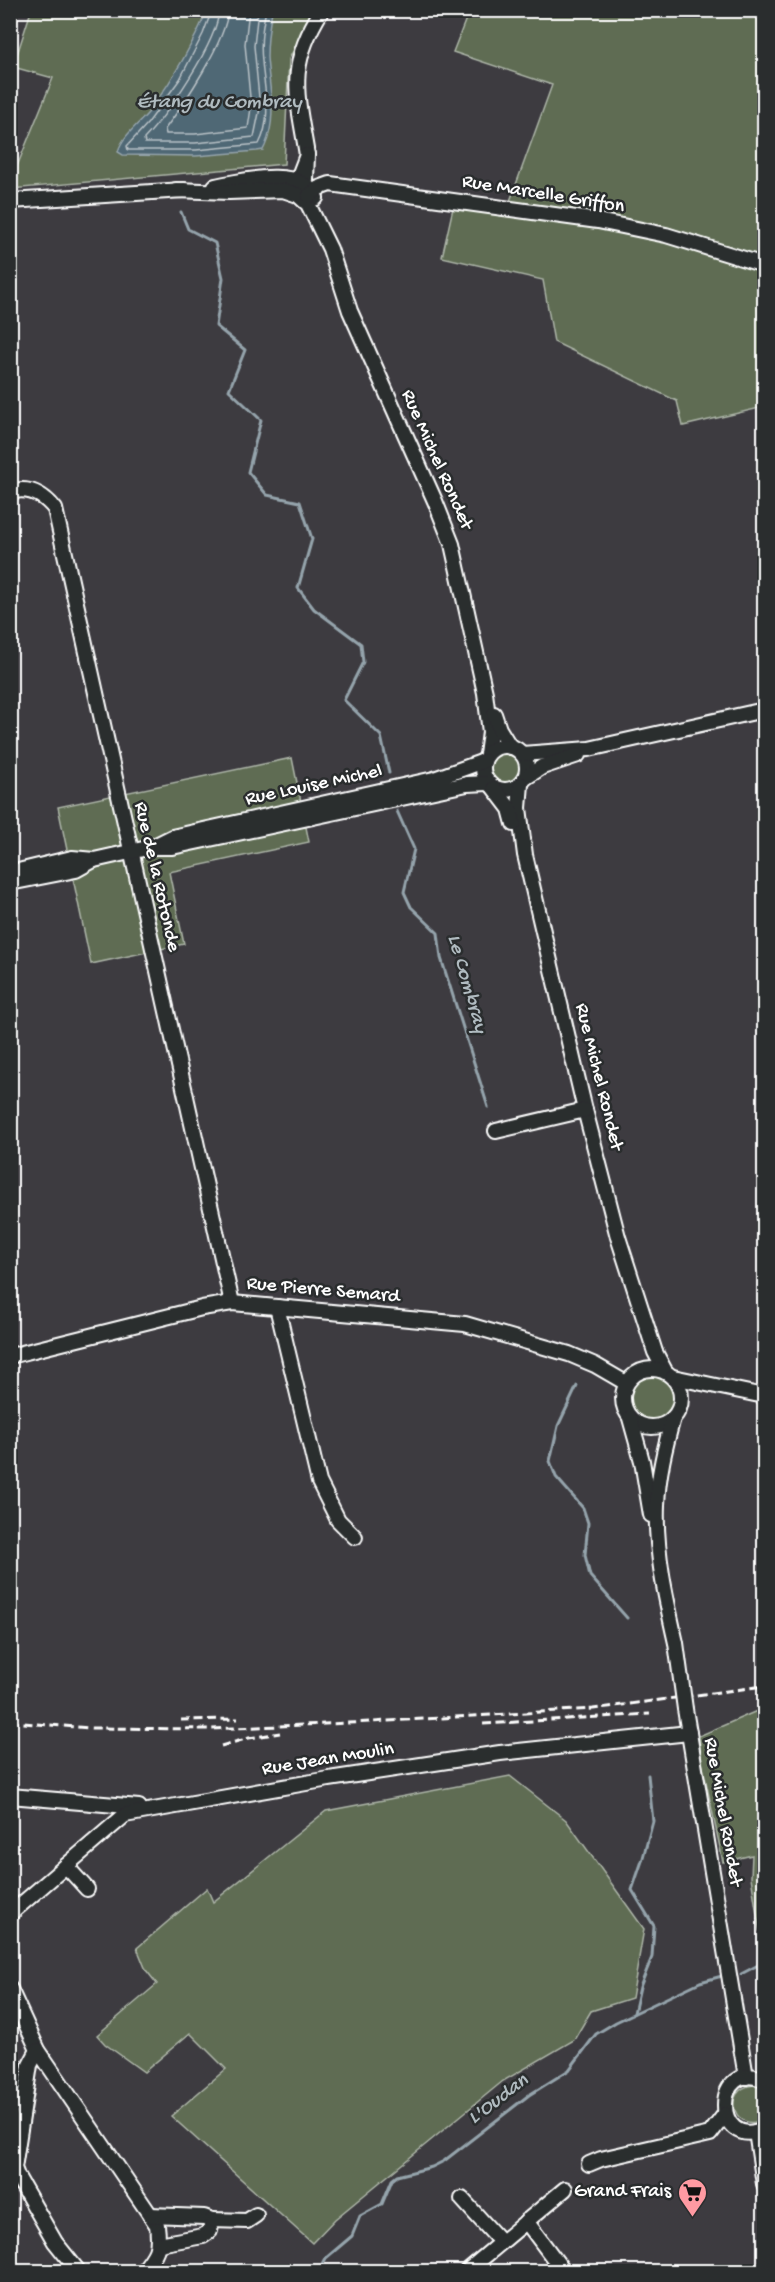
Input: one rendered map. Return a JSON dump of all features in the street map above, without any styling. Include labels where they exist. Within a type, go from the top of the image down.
[{"type":"street","points":[[304,192],[307,155],[296,90],[297,66],[302,47],[322,10]]},
{"type":"street","points":[[10,201],[176,190],[278,177],[304,192]]},
{"type":"street","name":"Rue Marcelle Griffon","points":[[304,192],[330,184],[598,221],[666,235],[765,265]]},
{"type":"street","points":[[176,190],[239,192],[273,189],[304,192]]},
{"type":"street","name":"Rue Michel Rondet","points":[[304,192],[330,249],[350,312],[452,544],[485,693],[490,732],[485,758]]},
{"type":"street","name":"Rue de la Rotonde","points":[[10,492],[18,489],[32,491],[47,498],[55,510],[232,1303]]},
{"type":"street","name":"Rue Michel Rondet","points":[[485,693],[499,729],[516,750]]},
{"type":"street","points":[[589,749],[577,756],[542,767],[507,790],[491,785],[484,776],[485,758],[497,748],[589,749],[765,710]]},
{"type":"street","points":[[516,750],[527,765],[523,781]]},
{"type":"street","name":"Rue Louise Michel","points":[[152,847],[172,837],[434,779],[485,758]]},
{"type":"street","name":"Rue Michel Rondet","points":[[523,781],[519,808],[525,855]]},
{"type":"street","name":"Rue Louise Michel","points":[[10,884],[76,870],[94,860],[131,851],[152,847],[172,847],[467,784],[491,785]]},
{"type":"street","name":"Rue Michel Rondet","points":[[491,785],[510,809],[525,855],[585,1110],[618,1237],[655,1352],[669,1374]]},
{"type":"street","name":"Rue Louise Michel","points":[[10,873],[72,858],[94,860]]},
{"type":"street","points":[[496,1131],[585,1110]]},
{"type":"street","name":"Rue Pierre Semard","points":[[10,1356],[202,1308],[232,1303],[465,1324],[569,1354],[595,1365],[626,1383]]},
{"type":"street","points":[[277,1307],[319,1482],[338,1520],[355,1537]]},
{"type":"street","name":"Rue Michel Rondet","points":[[637,1372],[645,1361],[648,1350],[640,1307]]},
{"type":"street","points":[[708,1384],[681,1404],[673,1418],[666,1424],[653,1427],[645,1427],[630,1418],[622,1402],[622,1393],[626,1383],[637,1372],[652,1368],[708,1384],[765,1396]]},
{"type":"street","points":[[669,1374],[679,1385],[681,1404]]},
{"type":"street","name":"Rue Michel Rondet","points":[[630,1418],[642,1461],[660,1553]]},
{"type":"street","name":"Rue Michel Rondet","points":[[673,1418],[660,1471],[658,1491],[657,1509],[663,1581],[676,1644],[688,1733],[746,2077]]},
{"type":"street","name":"Rue Jean Moulin","points":[[10,1914],[125,1815],[329,1779],[500,1753],[688,1733]]},
{"type":"street","points":[[10,1797],[156,1809]]},
{"type":"street","points":[[66,1866],[87,1889]]},
{"type":"street","points":[[10,1989],[38,2050],[157,2225],[159,2244],[155,2256],[142,2271]]},
{"type":"street","points":[[38,2050],[30,2065],[12,2167],[55,2242],[79,2271]]},
{"type":"street","points":[[765,2080],[754,2076],[737,2080],[725,2095],[723,2105],[725,2114],[737,2129],[746,2132],[760,2131],[765,2184]]},
{"type":"street","points":[[589,2164],[601,2159],[710,2134],[725,2114]]},
{"type":"street","points":[[466,2271],[565,2189]]},
{"type":"street","points":[[462,2199],[501,2242]]},
{"type":"street","points":[[150,2215],[204,2217],[212,2220],[247,2222],[256,2215]]},
{"type":"street","points":[[159,2244],[203,2236],[210,2231],[212,2220]]},
{"type":"street","points":[[526,2221],[564,2271]]},
{"type":"green space","points":[[31,11],[314,11],[289,59],[284,164],[11,189],[11,181],[53,78],[13,67]]},
{"type":"green space","points":[[469,11],[764,11],[764,407],[683,426],[677,401],[554,342],[543,280],[442,257],[453,208],[505,215],[552,85],[453,52]]},
{"type":"green space","points":[[505,752],[516,757],[521,768],[516,779],[505,784],[494,779],[489,768],[494,757]]},
{"type":"green space","points":[[292,758],[309,842],[169,872],[184,944],[91,964],[58,807]]},
{"type":"green space","points":[[651,1375],[666,1382],[673,1397],[666,1412],[651,1419],[636,1412],[629,1397],[636,1382]]},
{"type":"green space","points":[[764,1708],[764,1945],[762,1946],[751,1877],[752,1855],[723,1862],[701,1758],[699,1736]]},
{"type":"green space","points":[[510,1776],[566,1820],[644,1929],[632,1998],[591,2011],[574,2040],[503,2081],[335,2219],[312,2243],[171,2116],[226,2069],[190,2033],[144,2072],[105,2044],[97,2035],[157,1984],[146,1970],[137,1948],[207,1888],[213,1902],[326,1811]]},
{"type":"green space","points":[[754,2085],[764,2090],[764,2118],[754,2122],[739,2117],[734,2102],[736,2095],[743,2088]]},
{"type":"water","name":"Étang du Combray","points":[[207,11],[272,11],[267,57],[272,113],[269,135],[263,150],[196,156],[123,155],[118,152],[124,140],[148,113],[168,85]]},
{"type":"waterway","name":"Le Combray","points":[[181,212],[188,229],[215,243],[223,278],[216,326],[245,350],[229,390],[261,420],[248,472],[267,495],[300,502],[312,539],[298,588],[314,609],[361,644],[363,662],[344,700],[381,736],[389,773]]},
{"type":"waterway","name":"Le Combray","points":[[397,811],[414,849],[404,892],[411,907],[438,933],[441,958],[488,1107]]},
{"type":"waterway","name":"Le Combray","points":[[577,1386],[558,1426],[550,1461],[556,1477],[583,1508],[588,1523],[585,1555],[590,1576],[627,1618]]},
{"type":"waterway","name":"Le Combray","points":[[634,2013],[640,1987],[652,1957],[654,1926],[632,1890],[653,1821],[648,1775]]},
{"type":"waterway","name":"L'Oudan","points":[[741,1974],[764,1962]]},
{"type":"waterway","name":"L'Oudan","points":[[319,2272],[326,2258],[352,2236],[360,2216],[382,2204],[392,2180],[397,2176],[432,2167],[444,2161],[529,2095],[569,2070],[596,2034],[700,1982],[722,1976]]},
{"type":"railway","points":[[10,1722],[91,1728],[211,1729],[372,1722],[593,1709],[764,1686]]},
{"type":"railway","points":[[483,1724],[650,1714]]},
{"type":"railway","points":[[181,1720],[238,1719]]},
{"type":"railway","points":[[221,1746],[280,1733]]},
{"type":"place","name":"Grand Frais","points":[[692,2218]]}]
